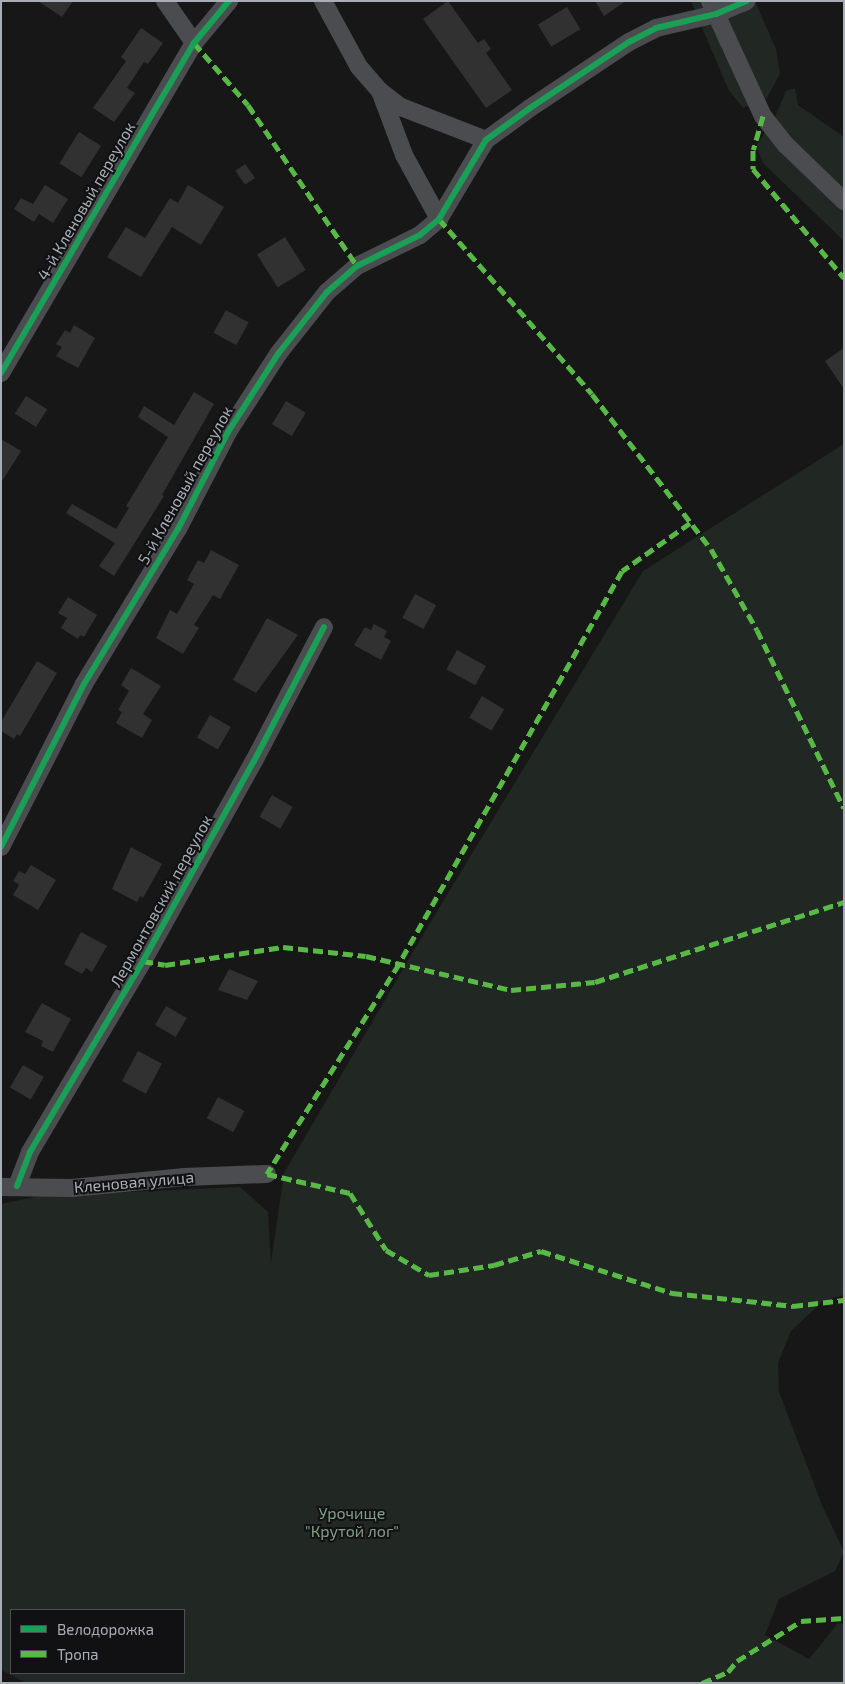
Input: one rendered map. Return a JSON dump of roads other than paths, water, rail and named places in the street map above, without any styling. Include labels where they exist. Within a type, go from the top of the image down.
[{"type":"street","points":[[166,1],[194,43]]},
{"type":"street","name":"4-й Кленовый переулок","points":[[1,373],[194,43],[229,1]]},
{"type":"street","points":[[323,1],[359,67],[379,90],[401,107],[486,140],[629,42],[656,28],[713,8],[746,1]]},
{"type":"street","points":[[713,8],[762,116],[786,145],[844,201]]},
{"type":"street","points":[[379,90],[404,155],[439,219]]},
{"type":"street","name":"5-й Кленовый переулок","points":[[1,846],[84,684],[178,529],[228,432],[278,354],[327,292],[357,266],[420,236],[439,219],[486,140]]},
{"type":"street","name":"Лермонтовский переулок","points":[[9,1187],[144,961],[254,761],[324,627]]},
{"type":"street","name":"Кленовая улица","points":[[9,1187],[72,1188],[184,1177],[267,1174]]},
{"type":"park label","name":"Урочище \"Крутой лог\"","points":[[352,1522]]}]
